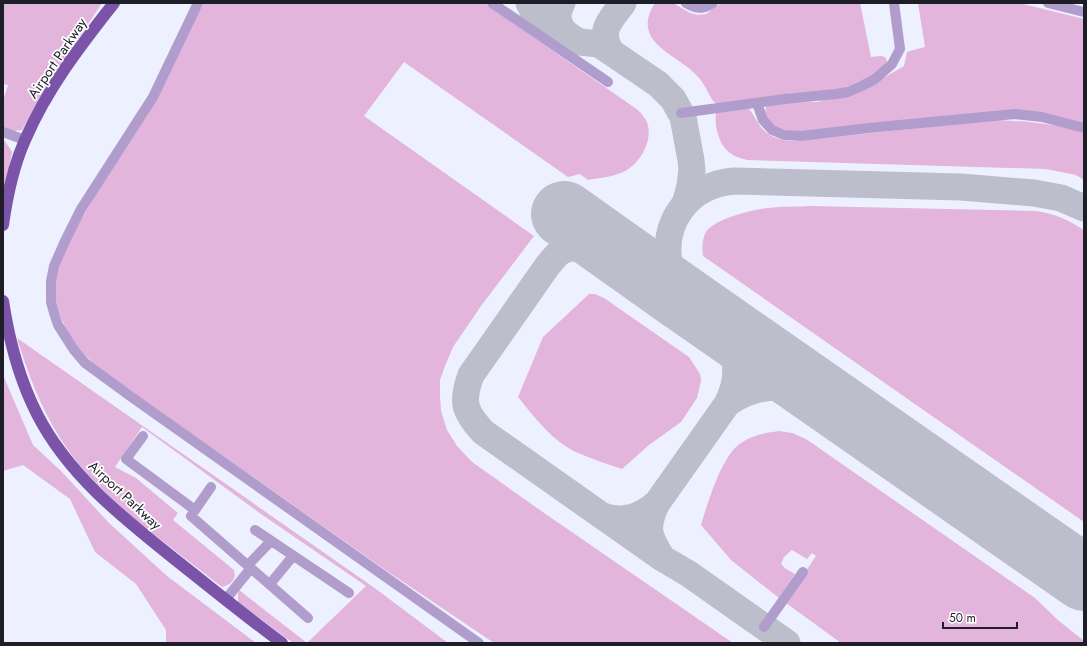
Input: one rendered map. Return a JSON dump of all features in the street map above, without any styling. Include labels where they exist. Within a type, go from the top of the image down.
[{"type":"main road","name":"Airport Parkway","points":[[3,225],[9,189],[24,140],[50,90],[86,39],[114,3]]},
{"type":"main road","name":"Airport Parkway","points":[[3,301],[13,351],[27,394],[48,433],[66,459],[86,482],[122,516],[282,643]]},
{"type":"street","points":[[198,3],[153,97],[82,209],[54,266],[51,280],[51,302],[58,325],[74,350],[85,363],[479,643]]},
{"type":"street","points":[[492,3],[608,82]]},
{"type":"street","points":[[686,3],[695,8],[706,7],[713,3]]},
{"type":"street","points":[[681,113],[848,92],[862,86],[875,79],[892,64],[900,49],[894,3]]},
{"type":"street","points":[[1048,3],[1084,12]]},
{"type":"street","points":[[757,103],[763,120],[772,130],[784,135],[801,136],[876,127],[1010,115],[1042,117],[1084,128]]},
{"type":"street","points":[[3,132],[24,140]]},
{"type":"street","points":[[143,436],[126,459],[195,510]]},
{"type":"street","points":[[211,487],[191,516],[308,618]]},
{"type":"street","points":[[254,530],[349,593]]},
{"type":"street","points":[[226,599],[249,567],[271,541]]},
{"type":"street","points":[[270,584],[293,556]]},
{"type":"street","points":[[764,627],[803,572]]},
{"type":"shaded area","points":[[3,3],[102,3],[45,89],[22,130],[13,131],[3,127],[3,101],[8,85],[4,84],[3,77]]},
{"type":"shaded area","points":[[204,3],[484,3],[642,114],[649,129],[647,145],[639,159],[628,170],[621,173],[588,180],[580,174],[568,177],[404,62],[364,116],[534,236],[481,306],[453,347],[445,366],[440,380],[441,411],[447,430],[457,446],[472,462],[733,643],[494,643],[384,569],[131,393],[94,364],[77,347],[65,327],[58,310],[55,298],[56,271],[73,234]]},
{"type":"shaded area","points":[[655,3],[673,3],[690,13],[698,15],[706,14],[721,3],[860,3],[871,57],[885,57],[887,61],[878,71],[866,79],[841,89],[824,92],[795,93],[719,104],[714,102],[699,78],[669,55],[652,38],[648,29],[649,17]]},
{"type":"shaded area","points":[[918,3],[1019,3],[1084,19],[1084,124],[1048,115],[801,132],[788,131],[776,127],[767,120],[765,114],[766,107],[773,103],[818,102],[885,77],[904,66],[907,52],[925,47]]},
{"type":"shaded area","points":[[748,108],[760,126],[768,134],[782,140],[793,141],[993,120],[1028,122],[1062,127],[1084,133],[1084,180],[1076,175],[1046,169],[747,160],[726,150],[718,135],[716,113]]},
{"type":"shaded area","points":[[3,139],[12,152],[3,205]]},
{"type":"shaded area","points":[[810,206],[1035,211],[1048,213],[1061,218],[1084,230],[1084,522],[703,256],[702,250],[706,232],[710,227],[725,219],[762,209]]},
{"type":"shaded area","points":[[589,294],[595,294],[604,298],[689,357],[700,374],[701,381],[697,398],[681,422],[649,445],[622,469],[569,449],[545,429],[518,397],[543,337]]},
{"type":"shaded area","points":[[17,338],[376,589],[448,643],[307,643],[366,586],[261,514],[142,427],[115,467],[136,478],[178,513],[173,520],[234,570],[235,577],[232,582],[222,587],[157,537],[113,500],[75,459],[60,438],[41,402],[30,377]]},
{"type":"shaded area","points":[[3,375],[33,445],[62,472],[108,522],[167,576],[256,643],[166,643],[166,630],[136,584],[95,552],[70,499],[23,465],[3,471]]},
{"type":"shaded area","points":[[779,431],[792,433],[806,439],[1035,598],[1059,621],[1084,641],[1084,643],[841,643],[786,603],[787,599],[816,556],[812,553],[807,559],[792,550],[784,557],[781,564],[795,574],[779,598],[731,560],[701,525],[708,502],[722,467],[734,449],[741,443],[755,436]]},
{"type":"shaded area","points":[[239,590],[307,643],[293,643],[238,602]]},
{"type":"taxiway","points":[[529,3],[532,9],[574,39],[580,42],[599,44],[658,84],[673,99],[683,117],[691,160],[692,170],[690,186],[685,204]]},
{"type":"taxiway","points":[[562,3],[558,18],[564,32]]},
{"type":"taxiway","points":[[611,52],[606,38],[607,26],[623,3]]},
{"type":"taxiway","points":[[681,297],[670,268],[668,252],[669,236],[681,209],[691,198],[703,190],[718,184],[734,181],[961,187],[1034,193],[1061,198],[1084,208]]},
{"type":"taxiway","points":[[614,249],[579,247],[565,250],[555,257],[471,375],[465,399],[468,412],[483,432],[662,558],[689,574],[787,643]]},
{"type":"taxiway","points":[[711,318],[726,338],[734,358],[736,369],[735,380],[727,404],[750,392],[774,387],[800,390],[825,397]]},
{"type":"taxiway","points":[[657,503],[727,404]]},
{"type":"taxiway","points":[[603,516],[625,519],[645,512],[657,503],[651,519],[650,531],[651,537],[662,558]]},
{"type":"runway","points":[[564,214],[1084,578]]}]
